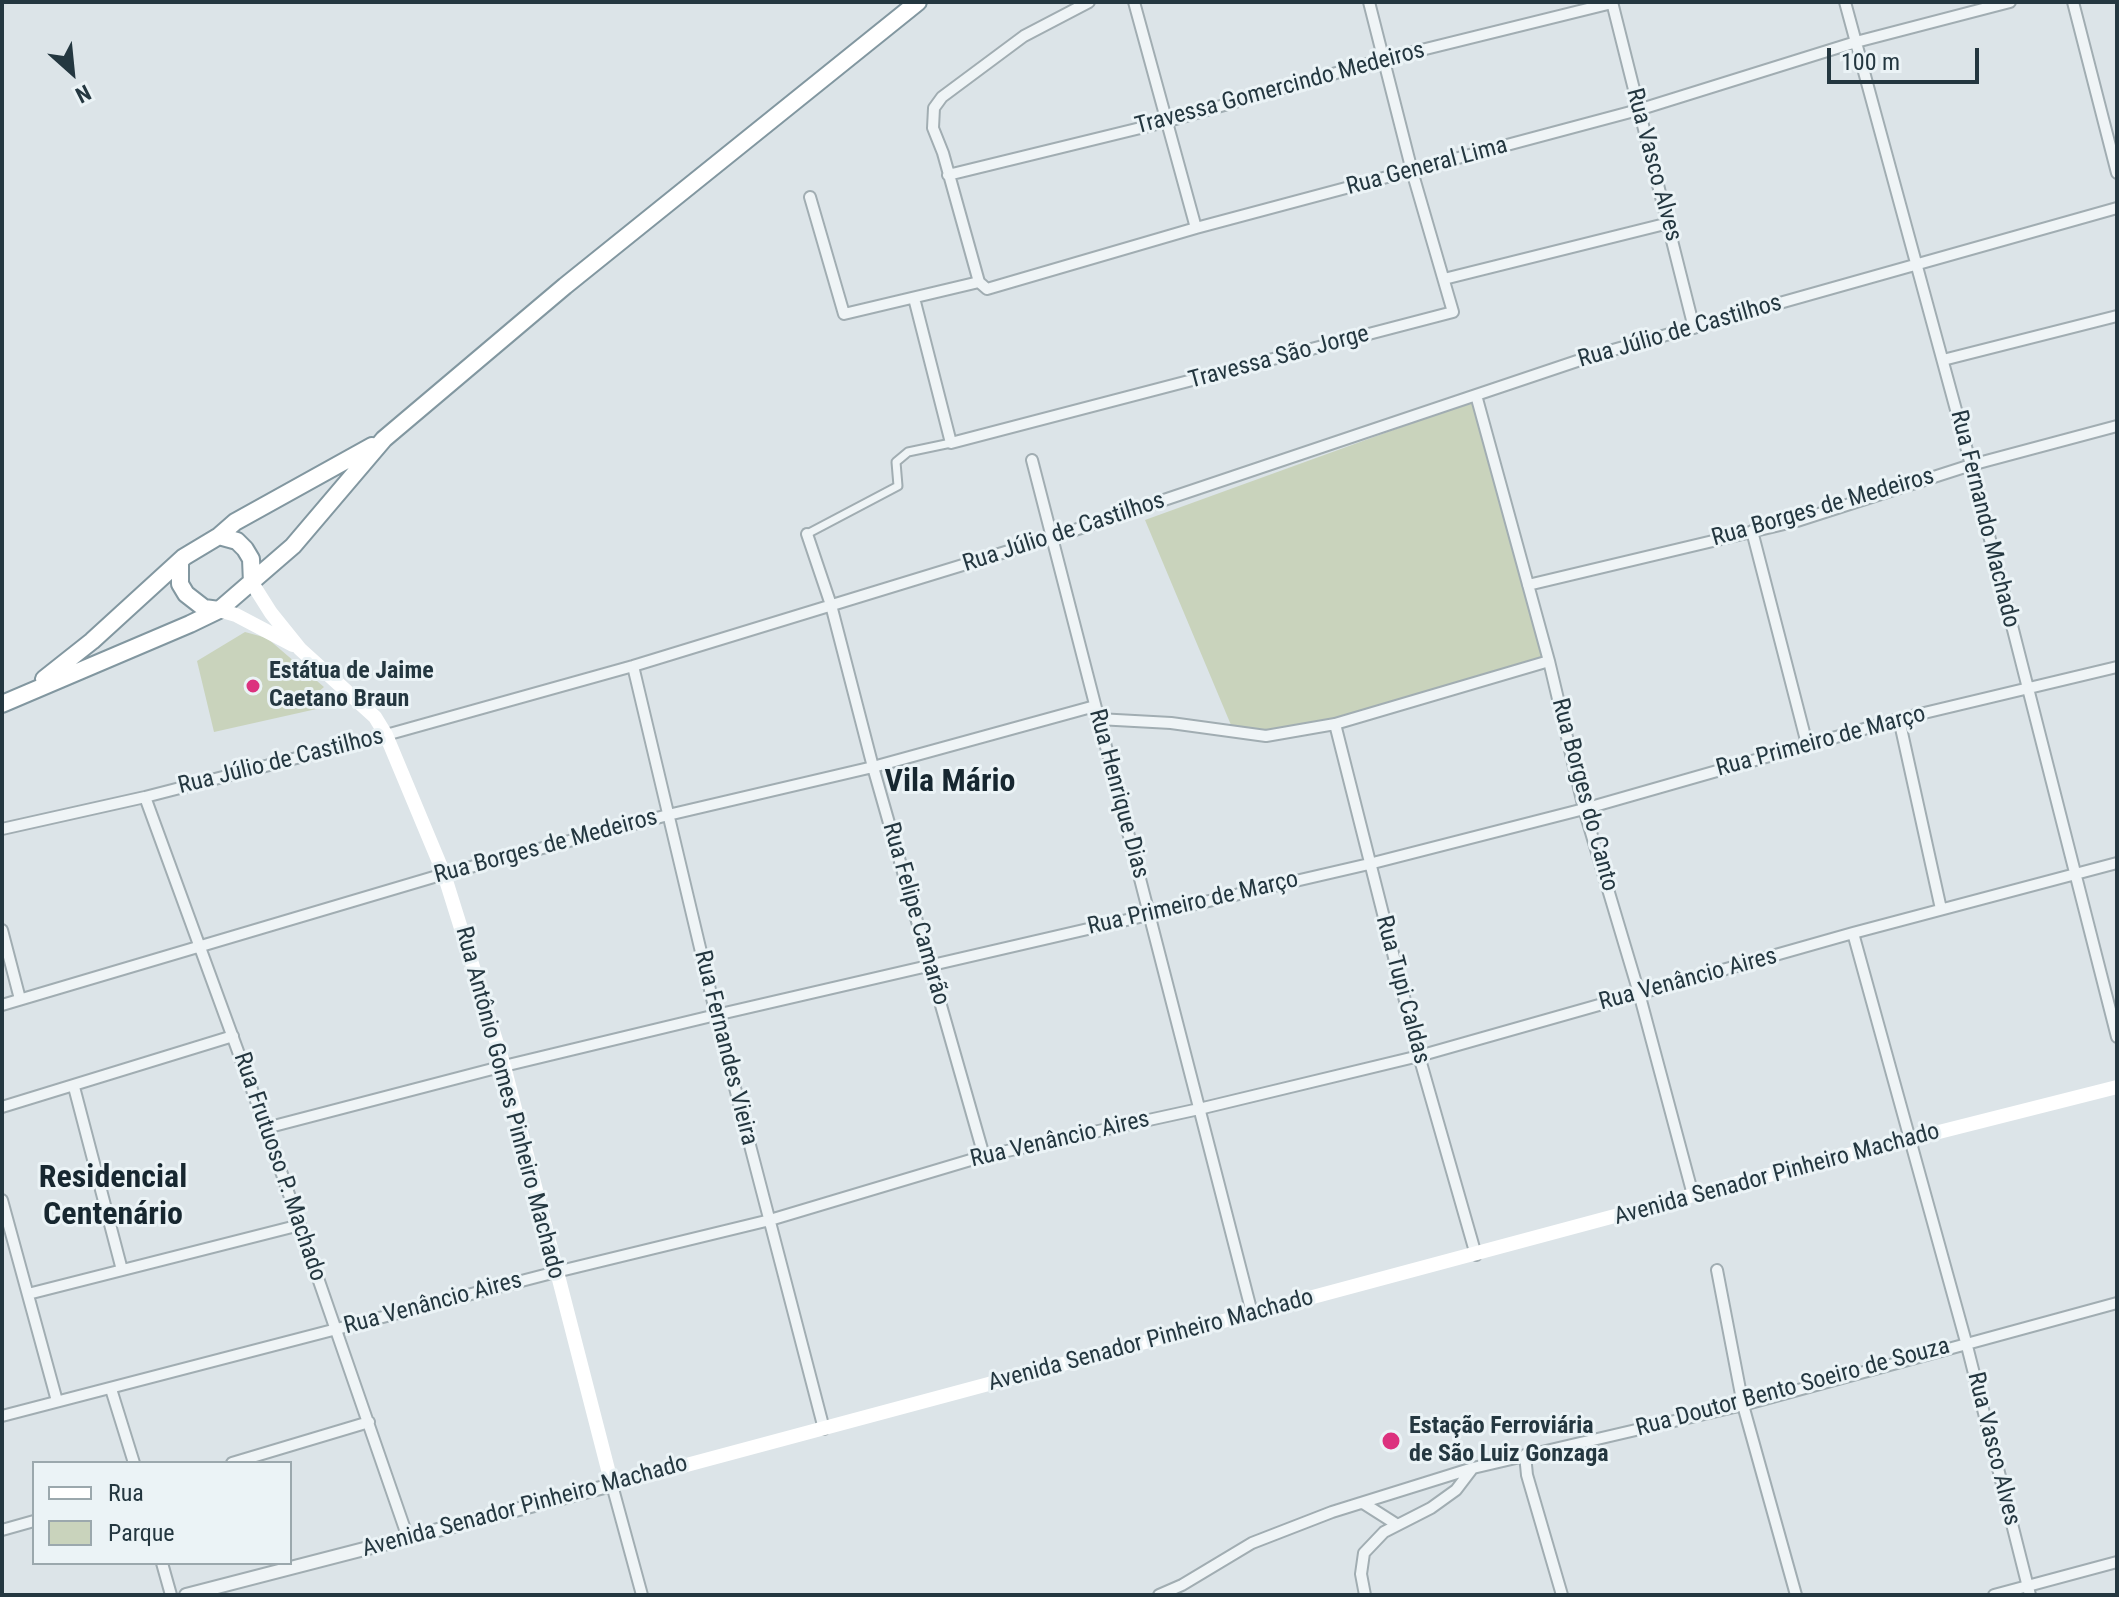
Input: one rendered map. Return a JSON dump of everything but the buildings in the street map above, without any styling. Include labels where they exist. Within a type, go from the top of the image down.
[{"type":"highway","points":[[2,704],[219,610],[293,546],[384,439],[565,286],[918,2]]},
{"type":"highway","points":[[27,693],[92,641],[180,561],[235,522],[384,439]]},
{"type":"highway","points":[[219,536],[237,541],[245,549],[253,571],[252,583]]},
{"type":"highway","points":[[180,561],[180,584],[186,594],[204,608],[219,610]]},
{"type":"main road","name":"Rua Antônio Gomes Pinheiro Machado","points":[[252,583],[300,649],[375,717],[386,735],[444,874],[504,1066],[612,1485]]},
{"type":"main road","name":"Rua Antônio Gomes Pinheiro Machado","points":[[219,610],[236,615],[300,649]]},
{"type":"main road","name":"Avenida Senador Pinheiro Machado","points":[[612,1485],[1693,1195],[2117,1087]]},
{"type":"street","points":[[979,282],[933,128],[934,108],[942,97],[1024,36],[1089,2]]},
{"type":"street","points":[[1134,2],[1196,228]]},
{"type":"street","points":[[1369,2],[1412,171],[1444,279],[1669,223]]},
{"type":"street","name":"Rua Fernando Machado","points":[[1845,2],[1971,465],[2117,1037]]},
{"type":"street","name":"Rua General Lima","points":[[810,197],[844,314],[979,282],[987,289],[1196,228],[1638,110],[1856,42],[2010,2]]},
{"type":"street","points":[[2073,2],[2117,173]]},
{"type":"street","name":"Travessa Gomercindo Medeiros","points":[[948,175],[1165,122],[1385,59],[1612,3]]},
{"type":"street","name":"Rua Vasco Alves","points":[[1612,3],[1694,328]]},
{"type":"street","name":"Rua Júlio de Castilhos","points":[[2,829],[145,797],[386,735],[633,666],[1051,538],[1595,355],[2117,208]]},
{"type":"street","name":"Travessa São Jorge","points":[[951,443],[1453,312],[1444,279]]},
{"type":"street","points":[[807,534],[898,486],[896,462],[908,452],[951,443],[914,298]]},
{"type":"street","points":[[1943,360],[2117,316]]},
{"type":"street","name":"Rua Borges do Canto","points":[[1476,395],[1549,661],[1584,809],[1639,993],[1693,1195]]},
{"type":"street","name":"Rua Borges de Medeiros","points":[[1528,585],[1797,521],[1971,465],[2117,426]]},
{"type":"street","name":"Rua Henrique Dias","points":[[1032,460],[1252,1313]]},
{"type":"street","points":[[1752,531],[1807,744]]},
{"type":"street","name":"Rua Felipe Camarão","points":[[807,534],[831,605],[873,767],[984,1156]]},
{"type":"street","points":[[1098,719],[1171,723],[1266,736],[1335,724],[1549,661]]},
{"type":"street","name":"Rua Fernandes Vieira","points":[[633,666],[716,1015],[824,1429]]},
{"type":"street","name":"Rua Primeiro de Março","points":[[266,1128],[716,1015],[1369,864],[1584,809],[1899,719],[2117,667]]},
{"type":"street","name":"Rua Borges de Medeiros","points":[[2,1005],[444,874],[668,815],[873,767],[1095,706]]},
{"type":"street","points":[[1899,719],[1941,909]]},
{"type":"street","name":"Rua Tupi Caldas","points":[[1335,724],[1419,1056],[1476,1255]]},
{"type":"street","name":"Rua Frutuoso P. Machado","points":[[145,797],[266,1128],[408,1538]]},
{"type":"street","name":"Rua Venâncio Aires","points":[[2,1416],[556,1272],[770,1220],[984,1156],[1419,1056],[1853,933],[2117,863]]},
{"type":"street","points":[[2,930],[20,999]]},
{"type":"street","name":"Rua Vasco Alves","points":[[1853,933],[1966,1342],[2028,1590]]},
{"type":"street","points":[[2,1107],[233,1036]]},
{"type":"street","points":[[74,1087],[122,1270]]},
{"type":"street","points":[[2,1200],[57,1401]]},
{"type":"street","points":[[28,1294],[300,1225]]},
{"type":"street","points":[[1717,1270],[1743,1405],[1796,1595]]},
{"type":"street","name":"Rua Doutor Bento Soeiro de Souza","points":[[1159,1595],[1198,1576],[1252,1543],[1473,1468],[1743,1405],[2117,1303]]},
{"type":"street","points":[[111,1389],[133,1461]]},
{"type":"street","points":[[239,1461],[369,1422]]},
{"type":"street","points":[[1525,1455],[1527,1475],[1562,1595]]},
{"type":"street","points":[[1365,1595],[1361,1574],[1364,1553],[1384,1532],[1431,1508],[1456,1490],[1473,1468]]},
{"type":"street","name":"Avenida Senador Pinheiro Machado","points":[[186,1595],[612,1485]]},
{"type":"street","name":"Rua Antônio Gomes Pinheiro Machado","points":[[612,1485],[642,1595]]},
{"type":"street","points":[[1363,1503],[1396,1524]]},
{"type":"street","points":[[2,1530],[32,1522]]},
{"type":"street","points":[[1994,1595],[2028,1590],[2117,1562]]},
{"type":"street","points":[[163,1565],[171,1595]]},
{"type":"green space","points":[[1473,401],[1546,660],[1334,723],[1265,735],[1231,725],[1145,520]]},
{"type":"green space","points":[[245,632],[267,638],[324,687],[312,697],[321,708],[214,732],[197,661]]},
{"type":"place","name":"Estátua de Jaime Caetano Braun","points":[[253,686]]},
{"type":"place","name":"Estação Ferroviária de São Luiz Gonzaga","points":[[1391,1441]]},
{"type":"district","name":"Vila Mário","points":[[950,783]]},
{"type":"district","name":"Residencial Centenário","points":[[113,1198]]}]
